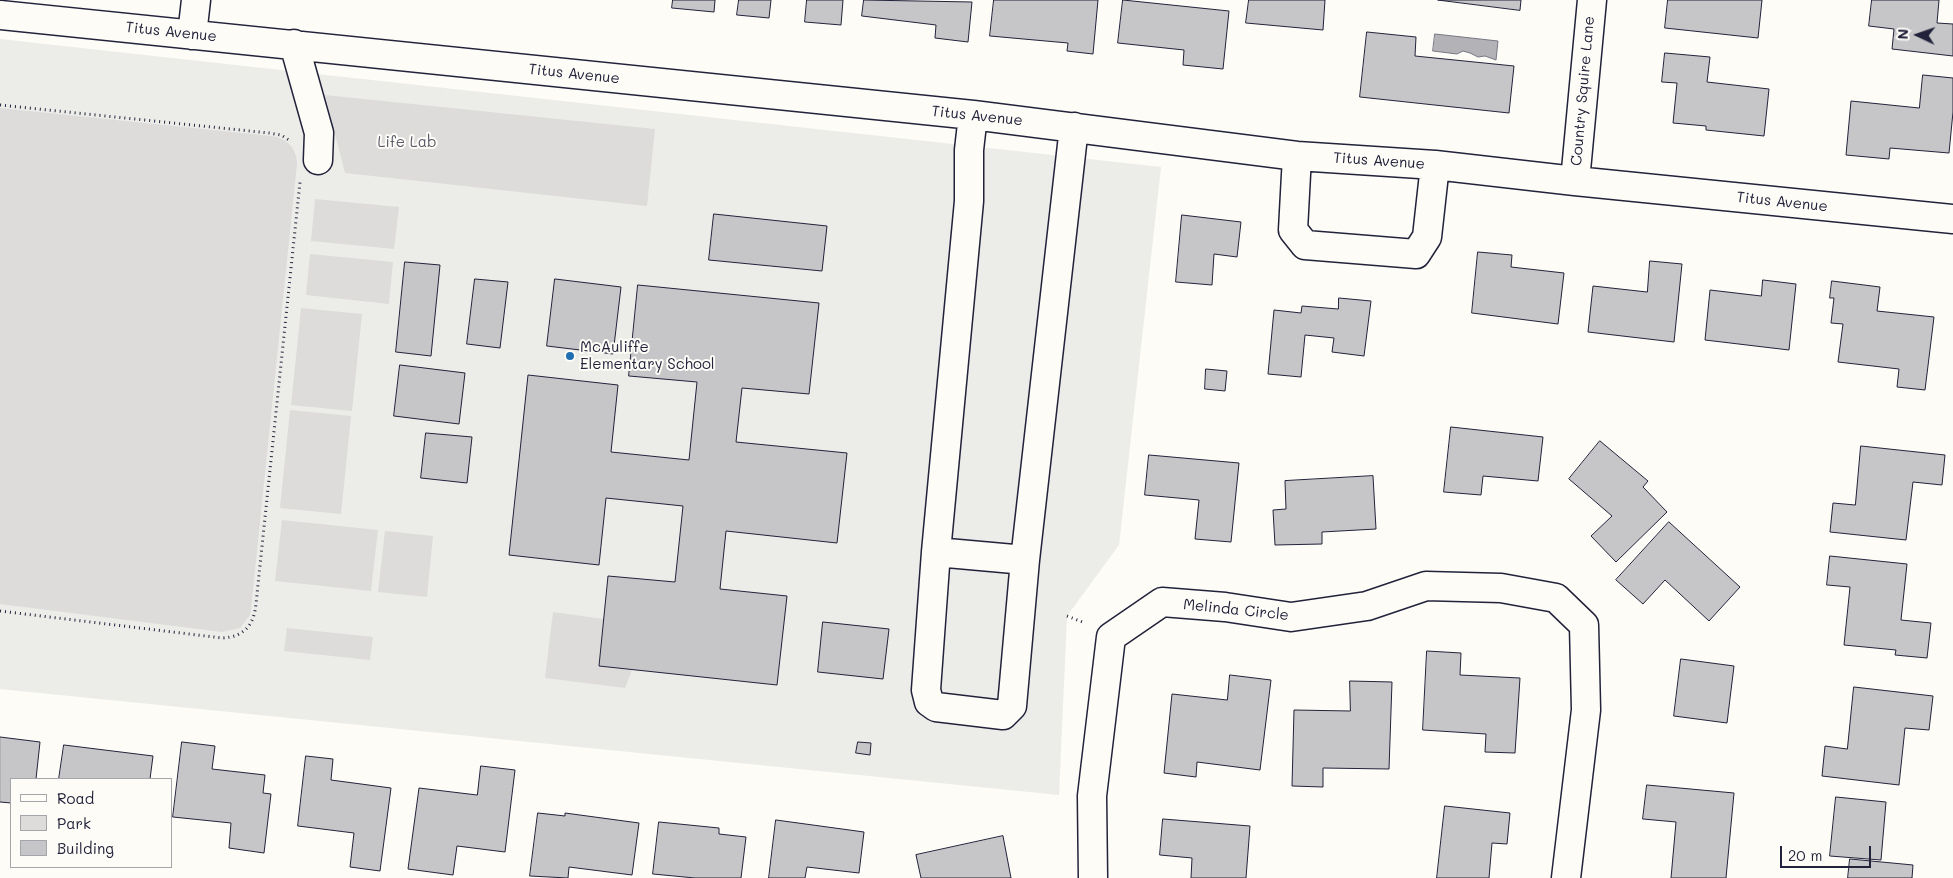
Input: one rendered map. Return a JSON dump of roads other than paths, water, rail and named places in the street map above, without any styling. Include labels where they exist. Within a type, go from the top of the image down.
[{"type":"street","points":[[192,35],[196,0]]},
{"type":"street","name":"Country Squire Lane","points":[[1575,181],[1592,0]]},
{"type":"street","name":"Titus Avenue","points":[[0,15],[973,115],[1297,156],[1435,165],[1953,219]]},
{"type":"street","points":[[294,44],[319,133],[318,160]]},
{"type":"street","points":[[973,115],[969,150],[969,201],[936,552],[926,690],[928,702],[936,707],[1003,715],[1012,706],[1025,560],[1074,127]]},
{"type":"street","points":[[1297,156],[1293,230],[1305,245],[1416,254],[1427,238],[1435,165]]},
{"type":"street","points":[[936,552],[1025,560]]},
{"type":"street","name":"Melinda Circle","points":[[1093,878],[1092,796],[1111,637],[1162,602],[1225,607],[1291,617],[1367,606],[1426,586],[1501,588],[1556,598],[1584,625],[1586,710],[1566,878]]},
{"type":"place","name":"McAuliffe Elementary School","points":[[570,356]]},
{"type":"park label","name":"Life Lab","points":[[407,142]]}]
